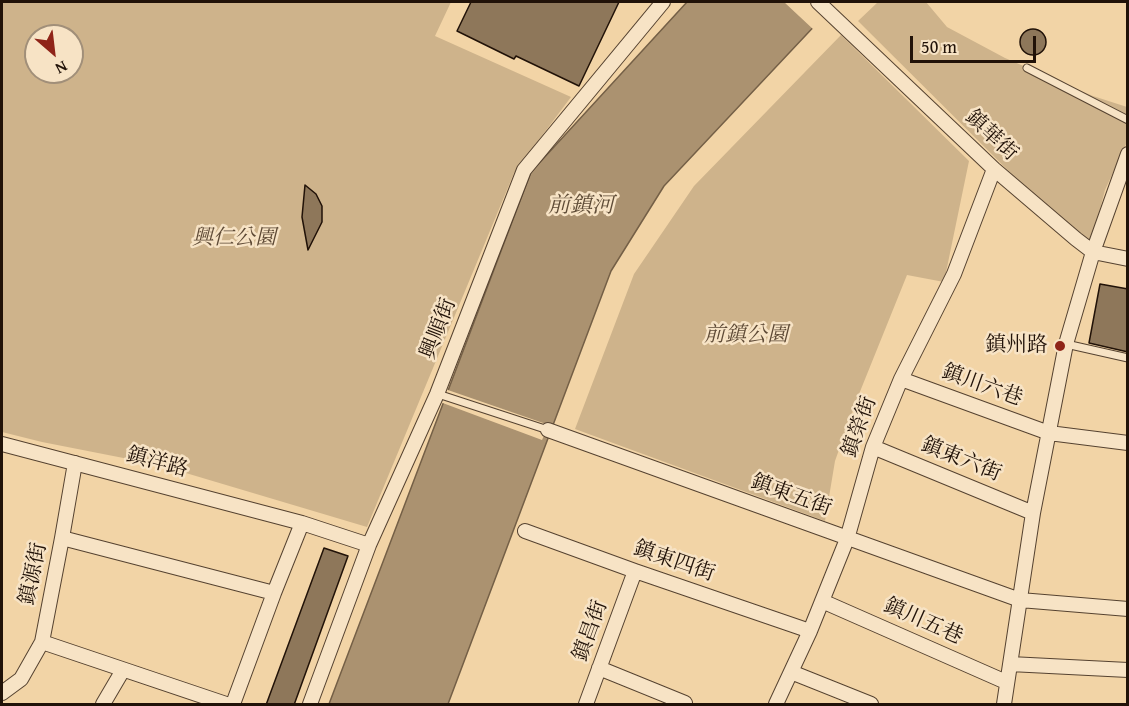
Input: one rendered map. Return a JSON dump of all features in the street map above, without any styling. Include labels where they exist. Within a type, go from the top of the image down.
[{"type":"street","name":"興順街","points":[[310,705],[369,545],[439,395],[524,170],[663,2]]},
{"type":"street","name":"鎮華街","points":[[818,2],[994,169],[1093,252],[1128,259]]},
{"type":"street","points":[[1004,705],[1033,513],[1066,344],[1093,252],[1123,177],[1128,154]]},
{"type":"street","name":"鎮榮街","points":[[776,705],[848,539],[873,447],[901,379],[954,274],[994,169]]},
{"type":"street","name":"鎮川六巷","points":[[901,379],[1049,433],[1128,443]]},
{"type":"street","name":"鎮東五街","points":[[548,430],[1020,600],[1128,609]]},
{"type":"street","name":"鎮洋路","points":[[2,444],[302,523],[369,545]]},
{"type":"street","name":"鎮東六街","points":[[873,447],[1033,513]]},
{"type":"street","points":[[62,537],[75,463]]},
{"type":"street","points":[[233,705],[302,523]]},
{"type":"street","name":"鎮東四街","points":[[525,531],[810,631]]},
{"type":"street","name":"鎮源街","points":[[2,693],[21,679],[42,642],[62,537],[274,593]]},
{"type":"street","name":"鎮昌街","points":[[586,705],[635,571]]},
{"type":"street","name":"鎮川五巷","points":[[822,601],[1006,682]]},
{"type":"street","points":[[42,642],[226,705]]},
{"type":"street","points":[[1010,664],[1128,670]]},
{"type":"street","points":[[599,668],[685,703]]},
{"type":"street","points":[[103,705],[123,670]]},
{"type":"street","points":[[791,672],[871,705]]},
{"type":"lane","points":[[1027,68],[1128,120]]},
{"type":"lane","points":[[1066,344],[1128,358]]},
{"type":"lane","points":[[439,395],[548,430]]},
{"type":"green space","name":"興仁公園","points":[[2,2],[451,2],[435,36],[571,97],[514,173],[367,527],[159,465],[2,432]]},
{"type":"green space","points":[[878,2],[926,2],[947,27],[1005,58],[1093,96],[1127,107],[1127,142],[1105,190],[1089,251],[858,21]]},
{"type":"green space","name":"前鎮公園","points":[[841,35],[969,161],[944,282],[907,275],[857,399],[835,461],[825,521],[575,429],[634,274],[694,186]]},
{"type":"water","name":"前鎮河","points":[[687,2],[837,2],[664,186],[611,271],[448,704],[329,704],[531,172]]},
{"type":"pier","points":[[784,2],[840,2],[814,30]]},
{"type":"pier","points":[[445,389],[549,425],[542,440],[440,402]]},
{"type":"building","points":[[471,2],[619,2],[579,86],[516,56],[514,59],[457,31]]},
{"type":"building","points":[[1033,29],[1042,33],[1046,42],[1042,51],[1033,55],[1024,51],[1020,42],[1024,33]]},
{"type":"building","points":[[305,185],[316,194],[322,206],[322,222],[308,250],[302,217]]},
{"type":"building","points":[[1100,284],[1128,289],[1128,352],[1089,343]]},
{"type":"building","points":[[324,548],[348,556],[294,705],[266,705]]},
{"type":"place","name":"鎮州路","points":[[1060,346]]}]
